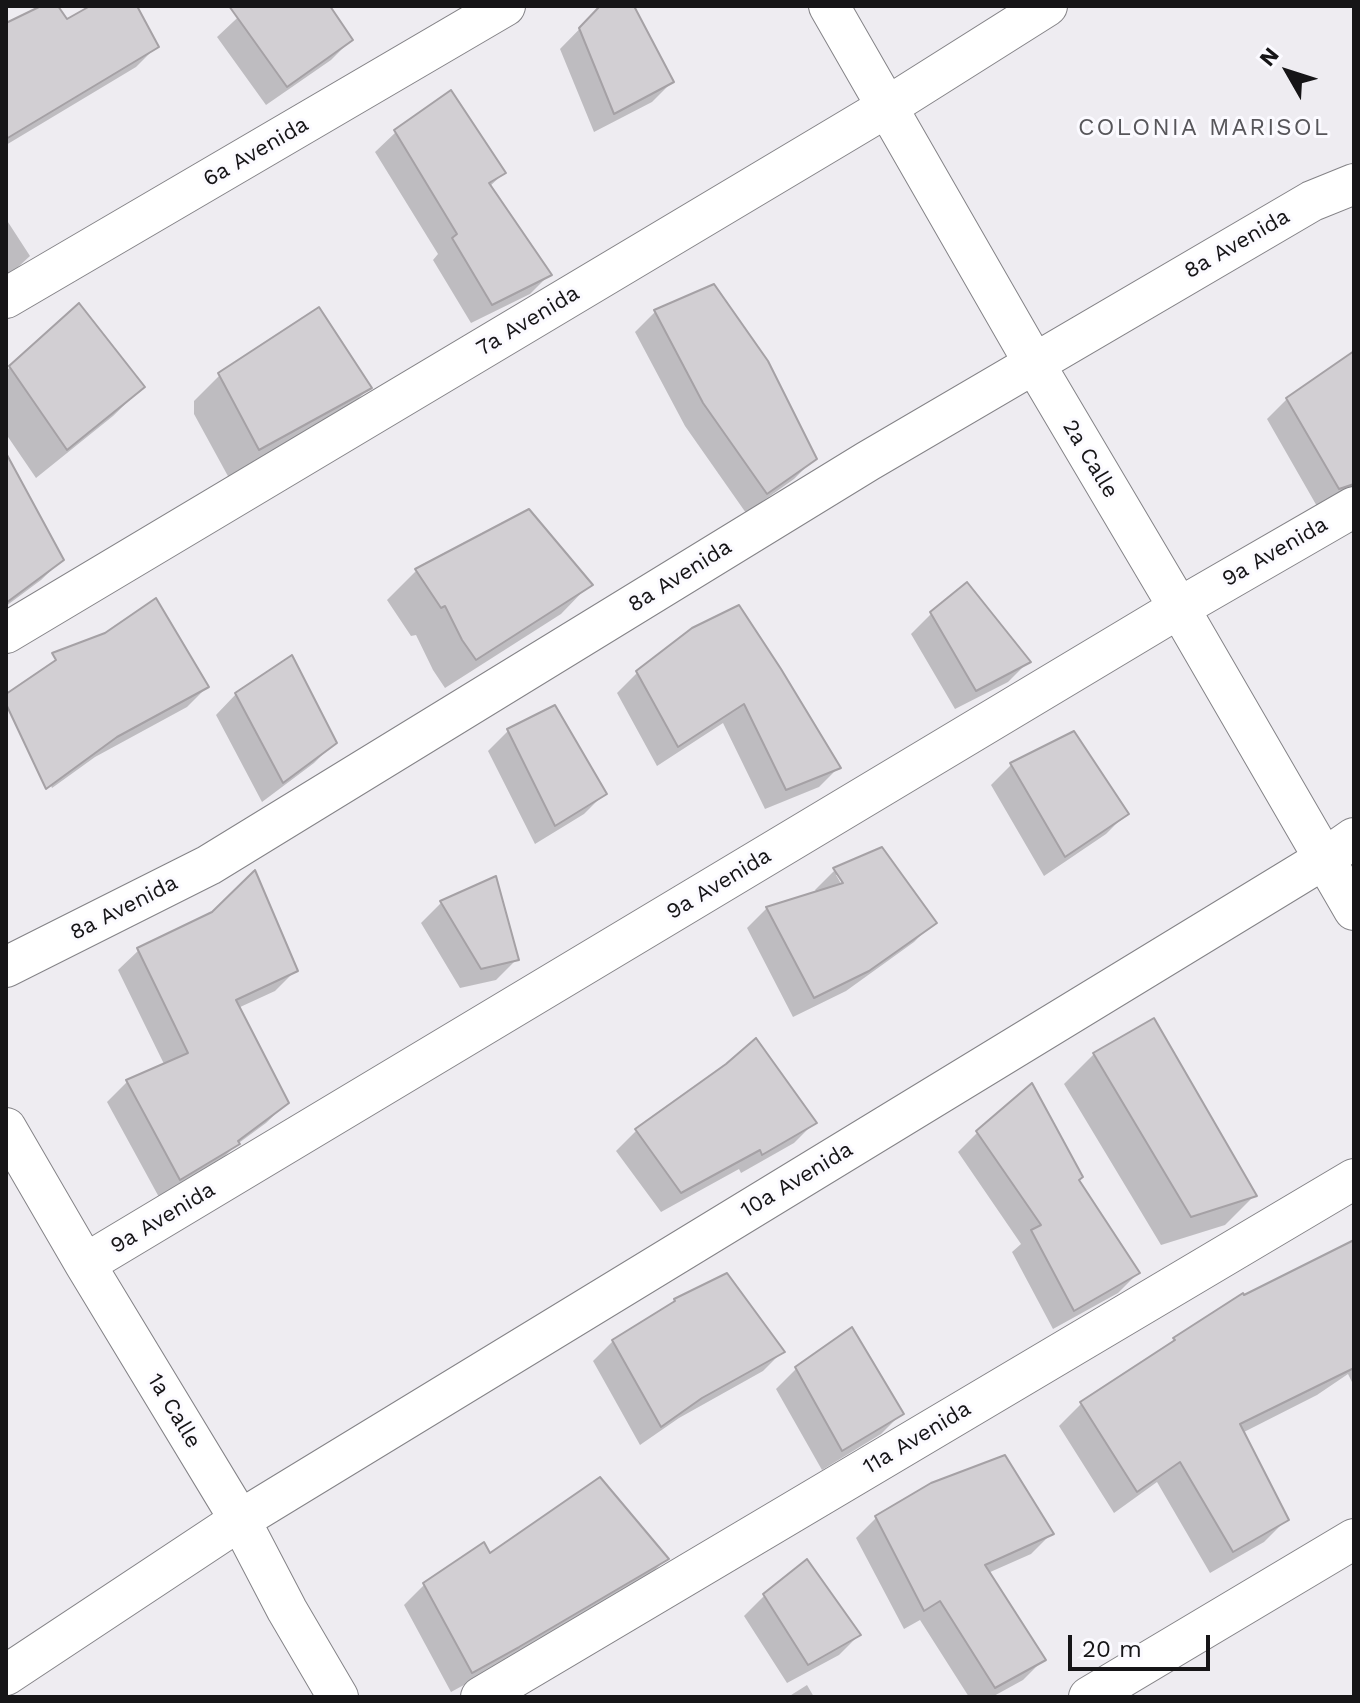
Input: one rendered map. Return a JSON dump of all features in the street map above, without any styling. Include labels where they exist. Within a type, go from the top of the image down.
[{"type":"street","name":"6a Avenida","points":[[6,298],[505,6]]},
{"type":"street","name":"2a Calle","points":[[829,6],[1179,608],[1339,849],[1354,910]]},
{"type":"street","name":"7a Avenida","points":[[6,633],[887,107],[1047,6]]},
{"type":"street","name":"8a Avenida","points":[[6,967],[209,865],[868,461],[1312,201],[1354,184]]},
{"type":"street","name":"9a Avenida","points":[[85,1264],[1179,608],[1354,507]]},
{"type":"street","name":"10a Avenida","points":[[6,1675],[240,1520],[1339,849]]},
{"type":"street","name":"1a Calle","points":[[6,1128],[240,1520],[287,1610],[338,1697]]},
{"type":"street","name":"11a Avenida","points":[[481,1697],[1354,1179]]},
{"type":"street","points":[[1089,1697],[1354,1539]]},
{"type":"building","points":[[41,6],[58,6],[67,19],[90,6],[137,6],[159,47],[6,139],[6,23]]},
{"type":"building","points":[[229,6],[330,6],[353,40],[287,87]]},
{"type":"building","points":[[600,6],[634,6],[674,82],[614,114],[579,28]]},
{"type":"building","points":[[451,90],[506,173],[489,183],[552,275],[492,305],[452,238],[457,234],[394,130]]},
{"type":"building","points":[[714,284],[768,361],[817,459],[767,494],[703,403],[654,310]]},
{"type":"building","points":[[79,303],[145,387],[67,450],[9,366]]},
{"type":"building","points":[[319,307],[372,388],[259,450],[218,373]]},
{"type":"building","points":[[1354,351],[1354,484],[1339,489],[1286,398]]},
{"type":"building","points":[[6,453],[64,560],[6,603]]},
{"type":"building","points":[[529,509],[593,585],[476,660],[445,606],[441,608],[415,569]]},
{"type":"building","points":[[967,582],[1031,662],[976,691],[930,612]]},
{"type":"building","points":[[156,598],[209,687],[117,737],[46,789],[6,704],[6,694],[56,660],[52,653],[105,633]]},
{"type":"building","points":[[739,605],[841,768],[786,790],[744,704],[678,747],[636,671],[692,628]]},
{"type":"building","points":[[292,655],[337,743],[283,783],[235,693]]},
{"type":"building","points":[[555,705],[607,794],[555,826],[507,729]]},
{"type":"building","points":[[1074,731],[1129,814],[1065,857],[1010,763]]},
{"type":"building","points":[[882,847],[937,923],[869,971],[814,998],[766,907],[843,883],[833,868]]},
{"type":"building","points":[[255,870],[298,971],[236,1000],[289,1103],[238,1141],[240,1144],[180,1180],[126,1080],[188,1053],[137,948],[212,912]]},
{"type":"building","points":[[496,876],[519,960],[481,969],[440,901]]},
{"type":"building","points":[[1154,1018],[1257,1196],[1191,1217],[1093,1053]]},
{"type":"building","points":[[756,1038],[817,1123],[762,1155],[760,1150],[681,1193],[635,1129],[726,1064]]},
{"type":"building","points":[[1032,1083],[1083,1177],[1079,1180],[1140,1273],[1074,1311],[1031,1230],[1041,1225],[976,1131]]},
{"type":"building","points":[[1354,1240],[1354,1368],[1240,1424],[1289,1520],[1233,1552],[1180,1462],[1137,1492],[1080,1402],[1243,1293]]},
{"type":"building","points":[[727,1273],[785,1352],[702,1398],[661,1427],[612,1340],[674,1299]]},
{"type":"building","points":[[852,1327],[904,1414],[842,1451],[795,1367]]},
{"type":"building","points":[[1005,1455],[1054,1534],[985,1565],[1046,1660],[995,1688],[940,1601],[924,1611],[875,1516],[931,1483]]},
{"type":"building","points":[[600,1477],[669,1559],[472,1673],[423,1583],[484,1542],[490,1553]]},
{"type":"building","points":[[807,1559],[861,1635],[808,1665],[763,1594]]},
{"type":"district","name":"COLONIA MARISOL","points":[[1204,128]]}]
